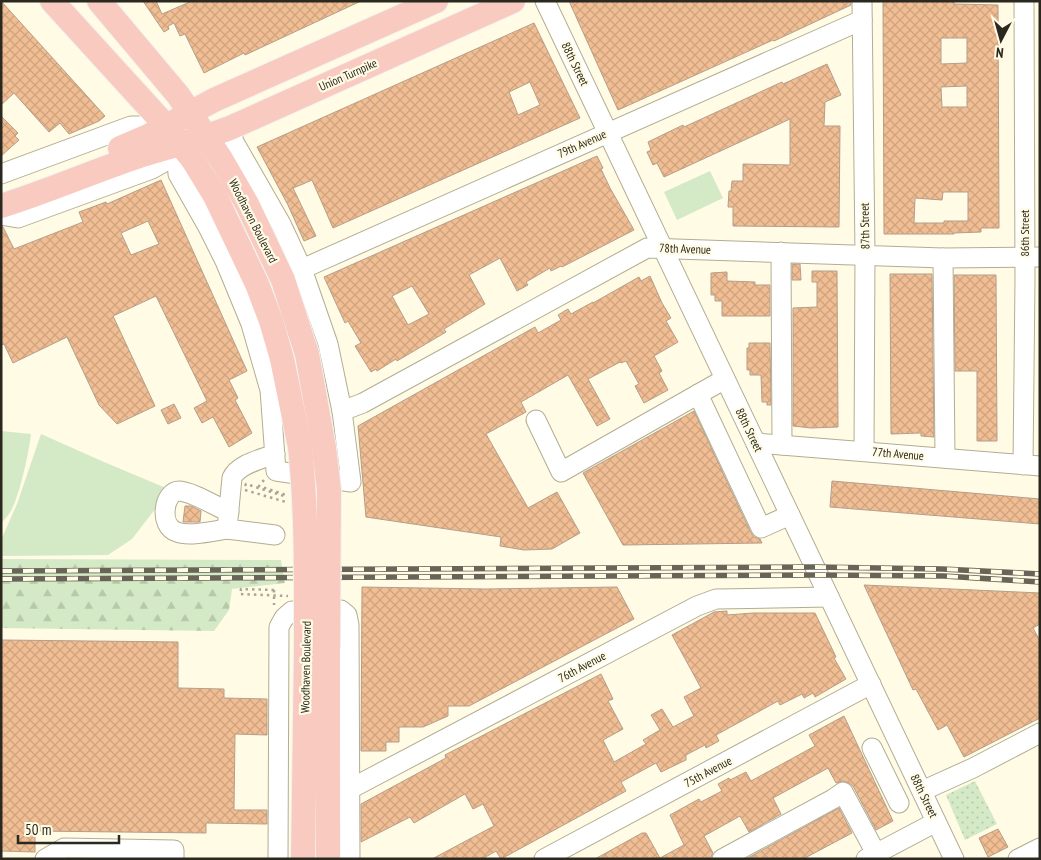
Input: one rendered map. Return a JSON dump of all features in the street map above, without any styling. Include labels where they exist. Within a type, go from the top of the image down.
[{"type":"main road","name":"Woodhaven Boulevard","points":[[52,1],[166,126],[194,160],[221,207],[257,284],[271,321],[282,360],[300,447],[305,493],[306,540],[317,648],[328,859]]},
{"type":"main road","name":"Woodhaven Boulevard","points":[[99,1],[172,88],[206,136],[247,204],[283,280],[307,354],[324,448],[329,508],[317,648],[303,859]]},
{"type":"main road","points":[[1,192],[139,140],[214,100],[436,1]]},
{"type":"main road","name":"Union Turnpike","points":[[5,216],[65,185],[141,156],[230,128],[513,1]]},
{"type":"street","name":"88th Street","points":[[545,1],[954,859]]},
{"type":"street","name":"87th Street","points":[[862,1],[865,254],[864,451]]},
{"type":"street","name":"86th Street","points":[[1024,1],[1032,257],[1031,465]]},
{"type":"street","name":"79th Avenue","points":[[302,269],[862,20]]},
{"type":"street","points":[[1,174],[131,126],[166,126]]},
{"type":"street","name":"Woodhaven Boulevard","points":[[182,144],[177,162],[178,174],[217,245],[251,324],[270,390],[276,472],[351,482],[342,411],[328,344],[302,269],[281,224],[234,142],[230,128]]},
{"type":"street","name":"78th Avenue","points":[[342,411],[363,403],[643,249],[865,254],[943,258],[1032,257]]},
{"type":"street","points":[[781,252],[782,445]]},
{"type":"street","points":[[943,258],[945,458]]},
{"type":"street","points":[[536,420],[561,472],[725,378]]},
{"type":"street","points":[[698,394],[761,528],[790,515]]},
{"type":"street","points":[[726,453],[755,442]]},
{"type":"street","name":"77th Avenue","points":[[755,442],[1031,465]]},
{"type":"street","points":[[275,454],[240,468],[234,473],[228,520],[275,535]]},
{"type":"street","name":"76th Avenue","points":[[350,789],[697,606],[716,599],[829,597]]},
{"type":"street","points":[[278,859],[279,627],[284,618],[292,611],[340,610],[347,615],[349,625],[350,859]]},
{"type":"street","name":"75th Avenue","points":[[544,859],[871,684]]},
{"type":"street","points":[[898,742],[873,751],[897,800],[920,788],[973,768],[1040,733]]},
{"type":"street","points":[[722,859],[834,799],[842,792],[874,857],[936,822]]},
{"type":"street","points":[[45,859],[64,848],[174,850],[174,859]]},
{"type":"street","points":[[1018,859],[1040,848]]},
{"type":"path","points":[[246,484],[290,498],[291,505],[244,489],[245,486],[246,484]]},
{"type":"path","points":[[259,486],[291,497]]},
{"type":"path","points":[[274,590],[241,589],[240,594],[290,596]]},
{"type":"green space","points":[[710,171],[723,198],[677,220],[664,192]]},
{"type":"green space","points":[[1,431],[31,434],[20,487],[13,507],[1,523]]},
{"type":"green space","points":[[41,434],[166,488],[163,499],[132,539],[108,555],[1,556],[1,540],[17,504]]},
{"type":"green space","points":[[1,559],[281,560],[285,583],[232,589],[229,610],[214,631],[1,628]]},
{"type":"green space","points":[[975,781],[997,824],[965,840],[946,795]]},
{"type":"building","points":[[1,1],[105,116],[99,121],[69,134],[60,123],[49,132],[14,93],[1,105]]},
{"type":"building","points":[[143,1],[156,1],[162,14],[192,1],[361,1],[245,55],[244,53],[204,73],[185,34],[180,36],[174,23],[168,26],[169,29],[164,32]]},
{"type":"building","points":[[569,1],[851,1],[851,5],[618,110]]},
{"type":"building","points":[[883,1],[954,1],[954,4],[998,5],[999,228],[981,228],[981,232],[954,234],[884,234]],"holes":[[[941,38],[967,38],[967,63],[941,64]],[[967,86],[967,107],[942,107],[941,87]],[[943,192],[968,192],[968,221],[914,223],[915,198],[942,200]]]},
{"type":"building","points":[[534,23],[580,118],[333,228],[312,180],[293,188],[316,236],[304,241],[288,205],[257,147]],"holes":[[[530,82],[540,105],[518,115],[509,92]]]},
{"type":"building","points":[[827,64],[841,95],[825,102],[824,126],[840,126],[839,227],[733,226],[733,207],[728,207],[732,181],[743,181],[743,164],[790,165],[790,119],[664,177],[657,163],[653,165],[647,152],[651,150],[648,142],[683,125],[684,127],[782,82],[783,84]]},
{"type":"building","points":[[1,116],[18,133],[15,136],[19,140],[1,156]]},
{"type":"building","points":[[597,156],[610,188],[634,230],[562,267],[551,271],[550,268],[526,282],[528,285],[517,291],[500,258],[469,275],[485,304],[444,329],[446,332],[397,361],[396,359],[377,371],[376,369],[371,372],[355,346],[361,343],[348,321],[345,323],[324,277]],"holes":[[[412,286],[429,314],[408,325],[392,296]]]},
{"type":"building","points":[[161,180],[247,371],[229,380],[238,398],[235,400],[252,433],[229,447],[213,417],[202,423],[194,408],[207,401],[156,296],[113,316],[155,406],[117,424],[99,405],[67,337],[13,363],[4,344],[1,345],[1,226],[14,249],[83,222],[79,212],[106,202],[107,204]],"holes":[[[148,221],[159,244],[131,255],[121,233]]]},
{"type":"building","points":[[792,264],[800,264],[801,280],[792,280]]},
{"type":"building","points":[[812,271],[837,271],[838,427],[811,428],[793,426],[793,308],[817,307],[817,282],[812,282]]},
{"type":"building","points":[[727,272],[727,281],[755,282],[755,285],[770,285],[770,316],[722,316],[722,301],[715,301],[715,295],[711,295],[711,273]]},
{"type":"building","points":[[890,274],[932,274],[934,437],[921,436],[921,433],[891,434]]},
{"type":"building","points":[[954,275],[996,275],[997,441],[977,441],[977,371],[955,371]]},
{"type":"building","points":[[650,276],[671,318],[666,321],[678,342],[654,356],[662,371],[659,373],[668,390],[644,403],[635,386],[639,384],[626,361],[620,362],[588,379],[610,419],[597,426],[568,375],[521,402],[526,412],[486,434],[528,508],[557,492],[580,533],[552,549],[524,550],[500,546],[501,537],[366,517],[358,426],[535,327],[538,333],[561,320],[558,315],[568,309],[571,314],[639,277],[641,281]]},
{"type":"building","points":[[749,343],[770,343],[771,405],[767,405],[767,402],[762,402],[761,375],[750,375],[750,370],[747,370],[747,348],[749,348]]},
{"type":"building","points":[[174,404],[181,418],[168,424],[161,410]]},
{"type":"building","points":[[694,411],[751,533],[754,537],[760,539],[762,543],[623,545],[583,473]]},
{"type":"building","points":[[832,481],[1040,499],[1040,524],[830,507]]},
{"type":"building","points":[[185,506],[191,506],[201,511],[200,522],[183,522]]},
{"type":"building","points":[[864,585],[1040,593],[1040,624],[1033,628],[1040,641],[1040,718],[964,757],[947,725],[938,730],[916,689],[913,690]]},
{"type":"building","points":[[362,587],[486,589],[617,587],[634,619],[469,706],[448,706],[448,716],[423,727],[399,727],[399,742],[386,742],[386,751],[361,751]]},
{"type":"building","points":[[727,611],[727,615],[815,613],[836,657],[834,658],[846,679],[815,697],[813,693],[804,698],[802,694],[780,705],[778,701],[716,735],[719,741],[706,748],[705,745],[686,755],[686,760],[661,772],[656,763],[621,782],[626,791],[501,859],[496,851],[482,859],[432,859],[494,826],[483,804],[473,809],[465,794],[414,823],[410,817],[361,842],[361,804],[446,758],[445,755],[601,674],[613,699],[608,701],[623,729],[603,740],[614,762],[646,744],[643,740],[660,730],[651,715],[662,709],[673,727],[694,716],[684,697],[701,688],[672,635],[714,612]]},
{"type":"building","points":[[1,640],[178,642],[178,688],[224,689],[224,698],[267,699],[267,735],[235,734],[234,810],[267,810],[267,824],[206,823],[206,833],[35,831],[35,852],[1,851]]},
{"type":"building","points":[[844,716],[893,821],[876,830],[853,786],[843,781],[836,783],[828,768],[773,798],[781,814],[749,832],[740,816],[704,836],[713,853],[708,859],[595,859],[642,833],[646,833],[660,858],[684,845],[670,815],[699,799],[701,802],[722,791],[718,784],[729,778],[730,780],[746,772],[751,781],[815,746],[809,735]]},
{"type":"building","points":[[839,808],[852,833],[803,859],[746,859]]},
{"type":"building","points":[[998,829],[1008,847],[988,857],[979,838]]},
{"type":"railway","points":[[1,571],[815,567],[942,569],[1040,574]]},
{"type":"railway","points":[[1,579],[818,575],[944,576],[1040,582]]}]
